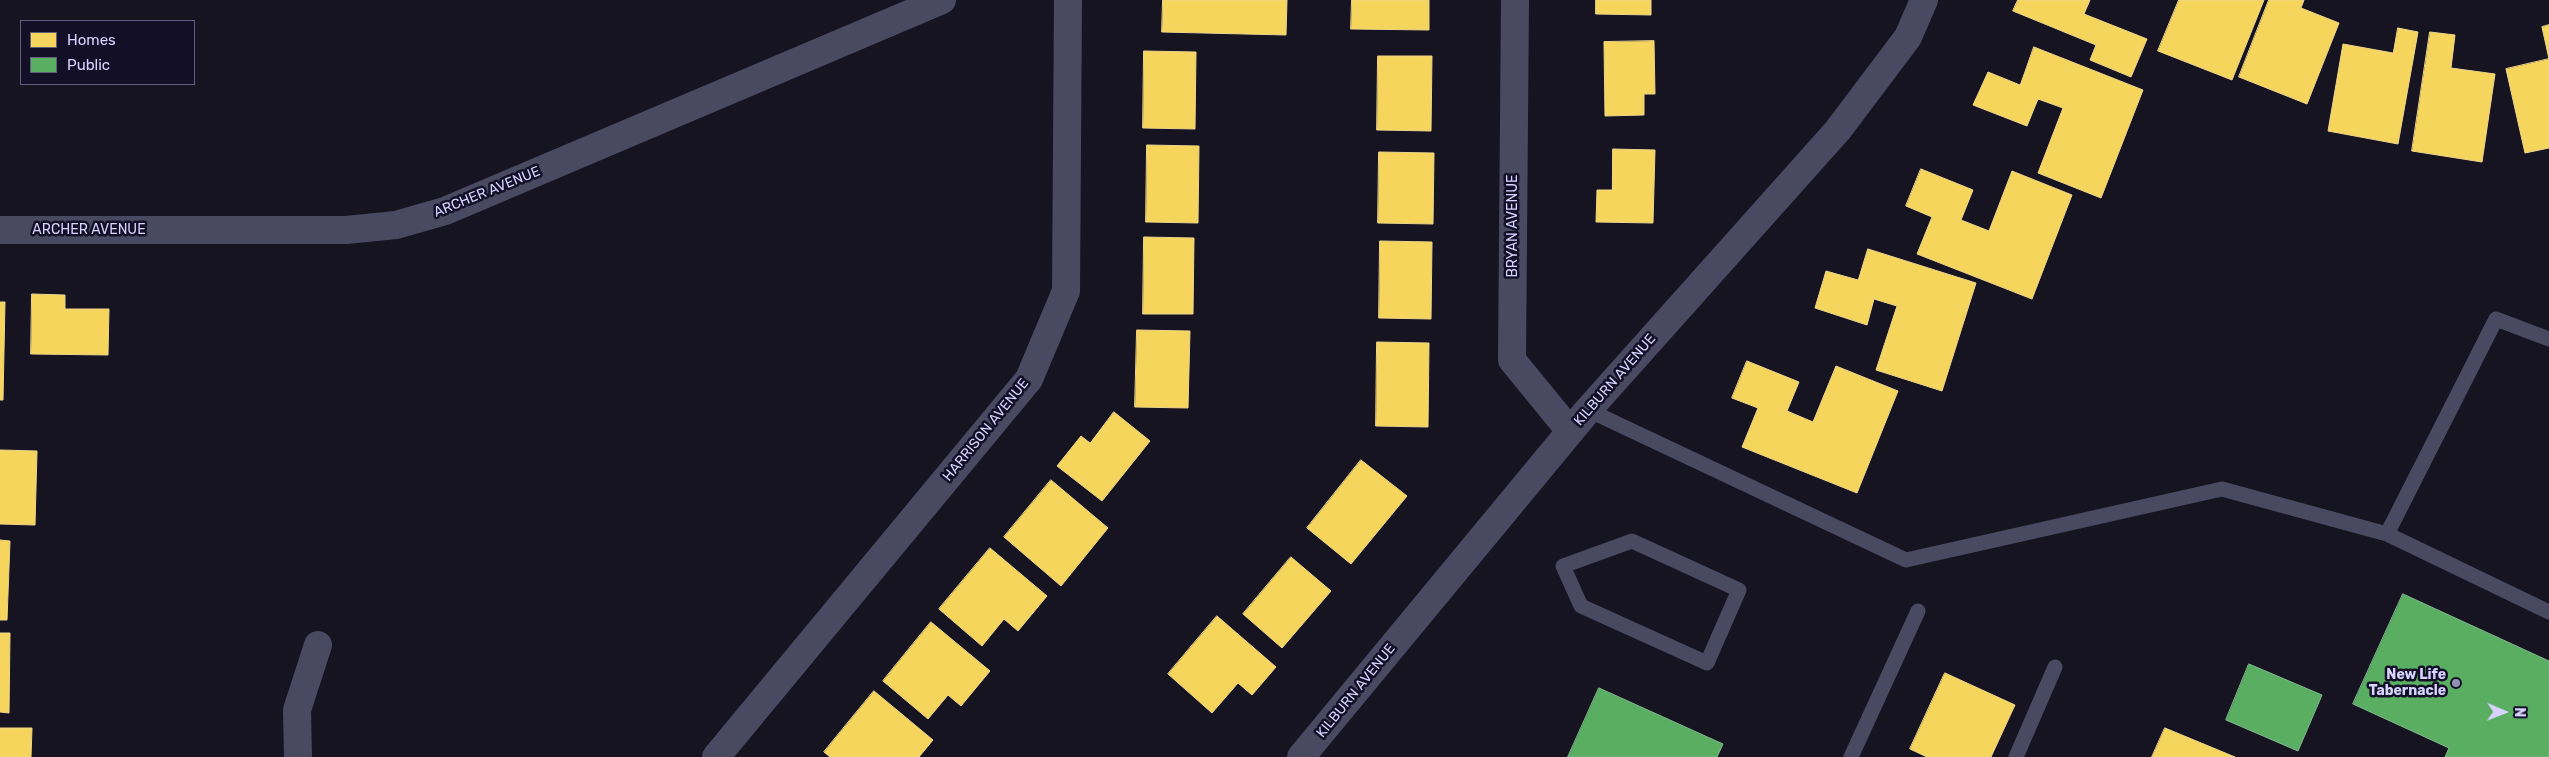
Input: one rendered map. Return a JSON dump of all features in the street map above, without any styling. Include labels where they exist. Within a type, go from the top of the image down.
[{"type":"street","name":"ARCHER AVENUE","points":[[0,230],[346,230],[396,225],[446,211],[942,0]]},
{"type":"street","name":"HARRISON AVENUE","points":[[716,757],[1029,379],[1066,291],[1068,0]]},
{"type":"street","name":"BRYAN AVENUE","points":[[1515,0],[1512,360],[1570,431]]},
{"type":"street","name":"KILBURN AVENUE","points":[[1301,757],[1570,431],[1838,130],[1908,37],[1924,0]]},
{"type":"street","points":[[298,757],[297,710],[318,645]]},
{"type":"lane","points":[[2387,534],[2496,319],[2549,339]]},
{"type":"lane","points":[[1588,410],[1906,560],[2222,488],[2387,534],[2549,612]]},
{"type":"lane","points":[[1632,541],[1739,590],[1707,663],[1581,606],[1563,566],[1632,541]]},
{"type":"lane","points":[[1851,757],[1918,611]]},
{"type":"lane","points":[[2016,757],[2055,667]]},
{"type":"building: Homes","points":[[1163,0],[1287,0],[1286,35],[1162,32]]},
{"type":"building: Homes","points":[[1352,0],[1429,0],[1429,30],[1351,29]]},
{"type":"building: Homes","points":[[1596,0],[1651,0],[1651,15],[1596,14]]},
{"type":"building: Homes","points":[[2018,0],[2090,0],[2084,14],[2147,39],[2131,77],[2090,60],[2096,45],[2013,11]]},
{"type":"building: Homes","points":[[2179,0],[2264,0],[2232,80],[2158,51]]},
{"type":"building: Homes","points":[[2269,0],[2304,0],[2301,8],[2339,23],[2307,104],[2239,77]]},
{"type":"building: Homes","points":[[2549,25],[2549,59],[2542,27]]},
{"type":"building: Homes","points":[[2398,28],[2418,32],[2398,144],[2328,131],[2343,44],[2393,53]]},
{"type":"building: Homes","points":[[2430,32],[2455,35],[2451,68],[2495,74],[2482,162],[2412,151]]},
{"type":"building: Homes","points":[[1654,41],[1655,94],[1644,94],[1644,115],[1605,116],[1604,42]]},
{"type":"building: Homes","points":[[2034,47],[2143,90],[2101,198],[2038,173],[2063,108],[2038,99],[2027,126],[1973,105],[1988,72],[2020,85]]},
{"type":"building: Homes","points":[[1144,51],[1196,52],[1195,129],[1143,128]]},
{"type":"building: Homes","points":[[1378,56],[1432,56],[1431,131],[1377,130]]},
{"type":"building: Homes","points":[[2549,59],[2549,148],[2525,153],[2506,69]]},
{"type":"building: Homes","points":[[1147,145],[1199,146],[1198,223],[1146,222]]},
{"type":"building: Homes","points":[[1613,149],[1655,150],[1653,223],[1596,222],[1597,190],[1612,190]]},
{"type":"building: Homes","points":[[1379,152],[1434,153],[1433,224],[1378,223]]},
{"type":"building: Homes","points":[[1921,169],[1973,190],[1961,220],[1989,231],[2012,171],[2072,195],[2032,299],[1917,254],[1932,217],[1906,206]]},
{"type":"building: Homes","points":[[1144,237],[1194,238],[1193,314],[1143,314]]},
{"type":"building: Homes","points":[[1380,241],[1432,242],[1431,319],[1379,318]]},
{"type":"building: Homes","points":[[1868,249],[1976,283],[1942,391],[1876,370],[1897,306],[1874,299],[1867,325],[1815,308],[1826,271],[1858,280]]},
{"type":"building: Homes","points":[[32,294],[65,295],[65,309],[109,309],[108,355],[31,354]]},
{"type":"building: Homes","points":[[0,302],[5,302],[3,400],[0,400]]},
{"type":"building: Homes","points":[[1137,330],[1190,331],[1188,408],[1135,407]]},
{"type":"building: Homes","points":[[1377,342],[1429,343],[1428,427],[1376,426]]},
{"type":"building: Homes","points":[[1747,361],[1799,382],[1787,411],[1813,422],[1836,366],[1898,391],[1857,493],[1742,447],[1758,408],[1732,398]]},
{"type":"building: Homes","points":[[1114,412],[1150,441],[1102,501],[1057,466],[1081,436],[1090,443]]},
{"type":"building: Homes","points":[[0,450],[37,451],[35,525],[0,524]]},
{"type":"building: Homes","points":[[1361,460],[1407,496],[1351,564],[1307,528]]},
{"type":"building: Homes","points":[[1051,480],[1108,528],[1061,586],[1004,537]]},
{"type":"building: Homes","points":[[0,540],[10,541],[7,620],[0,620]]},
{"type":"building: Homes","points":[[990,548],[1047,596],[1018,631],[1004,619],[982,646],[939,609]]},
{"type":"building: Homes","points":[[1291,557],[1331,591],[1282,648],[1243,614]]},
{"type":"building: Homes","points":[[1217,616],[1276,667],[1252,695],[1238,683],[1212,713],[1168,674]]},
{"type":"building: Homes","points":[[931,622],[990,671],[961,706],[948,695],[928,719],[883,681]]},
{"type":"building: Homes","points":[[0,633],[10,633],[9,713],[0,712]]},
{"type":"building: Homes","points":[[1945,673],[2015,705],[1991,757],[1927,757],[1910,749]]},
{"type":"building: Homes","points":[[874,691],[933,740],[919,757],[830,757],[824,752]]},
{"type":"building: Homes","points":[[0,728],[32,728],[31,757],[0,757]]},
{"type":"building: Homes","points":[[2165,728],[2235,757],[2152,757]]},
{"type":"building: Public","name":"New Life Tabernacle","points":[[2403,594],[2549,661],[2549,757],[2445,757],[2449,748],[2353,704]]},
{"type":"building: Public","points":[[2249,664],[2322,695],[2298,751],[2226,720]]},
{"type":"building: Public","points":[[1599,688],[1723,744],[1717,757],[1568,757]]},
{"type":"place","name":"New Life Tabernacle","points":[[2456,683]]}]
